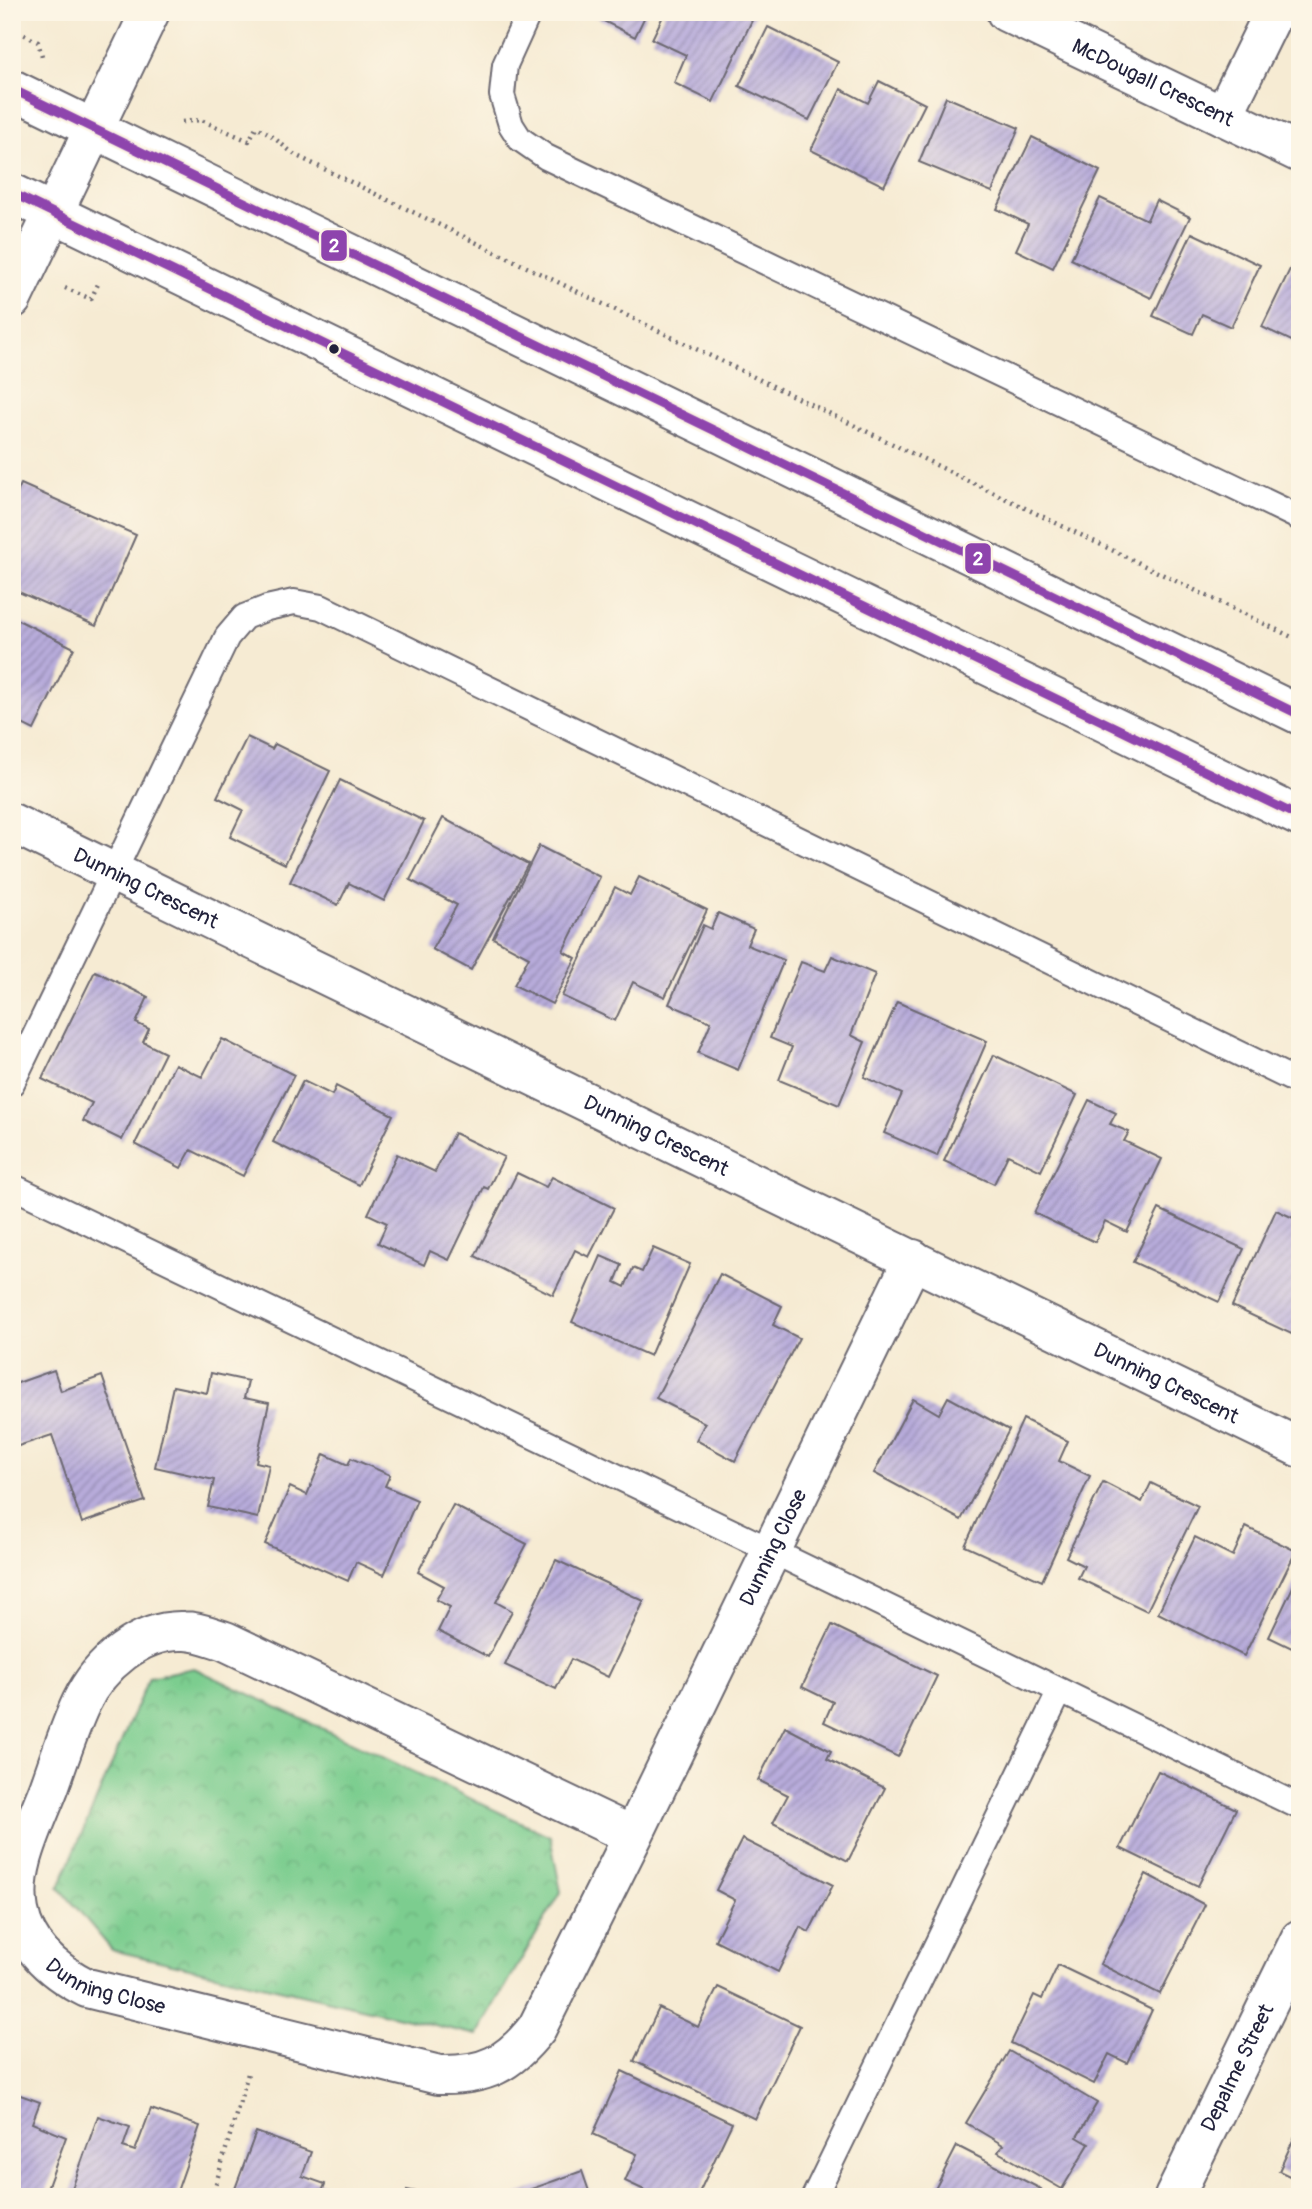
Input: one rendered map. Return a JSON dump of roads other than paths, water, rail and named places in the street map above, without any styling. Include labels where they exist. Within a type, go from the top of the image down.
[{"type":"street","points":[[12,299],[150,12]]},
{"type":"street","name":"McDougall Crescent","points":[[1006,12],[1300,153]]},
{"type":"street","points":[[1223,116],[1274,12]]},
{"type":"street","points":[[12,89],[1300,715]]},
{"type":"street","points":[[12,193],[1300,817]]},
{"type":"street","name":"Dunning Crescent","points":[[12,823],[1300,1448]]},
{"type":"street","name":"Dunning Close","points":[[633,1836],[226,1641],[186,1631],[165,1632],[144,1639],[119,1654],[96,1677],[81,1702],[25,1851],[17,1887],[19,1913],[28,1939],[45,1961],[65,1977],[87,1988],[439,2075],[464,2076],[483,2072],[502,2063],[523,2046],[537,2028],[633,1836],[913,1259]]},
{"type":"street","name":"Depalme Street","points":[[1174,2197],[1300,1939]]},
{"type":"lane","points":[[530,12],[505,65],[502,95],[512,125],[520,139],[546,157],[1300,518]]},
{"type":"lane","points":[[12,1083],[227,637],[244,617],[294,602],[321,607],[1300,1083]]},
{"type":"lane","points":[[12,1186],[772,1550],[1300,1807]]},
{"type":"lane","points":[[814,2197],[1060,1691]]}]
